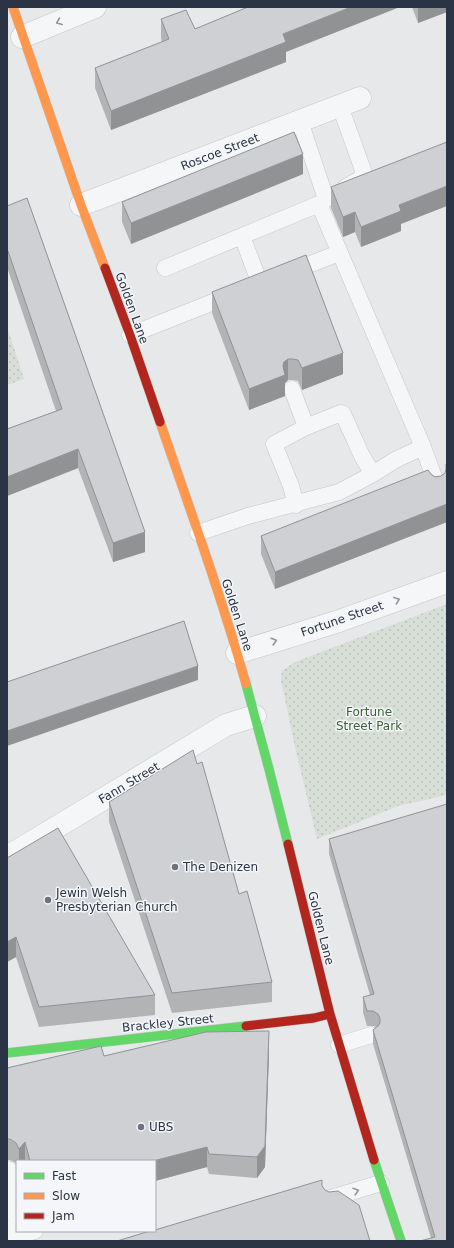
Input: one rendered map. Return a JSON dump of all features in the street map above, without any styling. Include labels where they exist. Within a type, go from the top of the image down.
[{"type":"street","name":"Golden Lane","points":[[13,7],[81,205],[130,335],[198,533],[236,653],[255,716],[330,1014],[381,1183],[401,1241]]},
{"type":"street","points":[[22,36],[95,7]]},
{"type":"street","name":"Roscoe Street","points":[[81,205],[350,102]]},
{"type":"street","name":"Fortune Street","points":[[236,653],[339,621],[447,582]]},
{"type":"street","name":"Fann Street","points":[[7,857],[226,725],[255,716]]},
{"type":"street","name":"Brackley Street","points":[[7,1053],[298,1020],[330,1014]]},
{"type":"street","points":[[7,1172],[16,1209]]},
{"type":"lane","points":[[165,268],[322,202],[362,178],[362,170],[350,102]]},
{"type":"lane","points":[[300,121],[322,202],[339,253],[423,447],[437,485]]},
{"type":"lane","points":[[242,236],[260,284]]},
{"type":"lane","points":[[130,335],[339,253]]},
{"type":"lane","points":[[292,389],[306,428]]},
{"type":"lane","points":[[296,504],[291,486],[274,444],[338,414],[343,414],[362,456],[373,474]]},
{"type":"lane","points":[[198,533],[248,516],[339,492],[373,474],[395,460],[423,447]]},
{"type":"lane","points":[[340,1045],[371,1036]]},
{"type":"lane","points":[[331,1198],[381,1183]]},
{"type":"lane","points":[[13,1235],[30,1232]]},
{"type":"green space","points":[[7,327],[24,379],[7,385]]},
{"type":"green space","name":"Fortune Street Park","points":[[447,604],[447,795],[398,806],[317,839],[281,680],[282,671],[295,662]]},
{"type":"building","points":[[248,7],[351,7],[283,34],[286,42],[111,111],[95,68],[169,39],[161,19],[186,10],[195,29]]},
{"type":"building","points":[[294,132],[303,154],[131,223],[122,202]]},
{"type":"building","points":[[447,142],[447,186],[399,205],[401,211],[361,227],[355,212],[343,217],[331,187]]},
{"type":"building","points":[[27,198],[145,532],[113,543],[78,449],[7,477],[7,429],[62,409],[7,251],[7,206]]},
{"type":"building","points":[[306,255],[343,353],[302,368],[298,360],[288,359],[284,362],[283,366],[285,375],[249,389],[212,292]]},
{"type":"building","points":[[447,463],[447,504],[275,572],[261,536],[428,470],[435,477],[441,476],[445,473]]},
{"type":"building","points":[[184,621],[198,666],[7,731],[7,682]]},
{"type":"building","name":"The Denizen","points":[[193,750],[197,764],[202,762],[239,894],[247,891],[272,982],[172,993],[109,802]]},
{"type":"building","points":[[447,804],[447,1241],[420,1241],[435,1237],[373,1030],[380,1023],[380,1018],[378,1014],[373,1011],[367,1011],[363,997],[374,994],[329,839]]},
{"type":"building","points":[[58,828],[155,995],[39,1007],[16,937],[7,942],[7,858]]},
{"type":"building","name":"UBS","points":[[269,1031],[265,1146],[257,1157],[209,1154],[207,1147],[156,1160],[30,1160],[25,1142],[19,1149],[16,1143],[10,1139],[7,1139],[7,1068],[101,1046],[104,1056],[206,1032]]},
{"type":"building","points":[[322,1180],[322,1186],[325,1190],[329,1192],[338,1191],[359,1205],[370,1241],[117,1241],[147,1232],[156,1232],[156,1230]]},
{"type":"traffic: fast","points":[[246,684],[288,844]]},
{"type":"traffic: fast","points":[[7,1053],[246,1026]]},
{"type":"traffic: fast","points":[[374,1160],[401,1241]]},
{"type":"traffic: slow","points":[[13,7],[81,205],[105,268]]},
{"type":"traffic: slow","points":[[160,422],[216,585],[246,684]]},
{"type":"traffic: jam","points":[[105,268],[160,422]]},
{"type":"traffic: jam","points":[[288,844],[330,1014],[374,1160]]},
{"type":"traffic: jam","points":[[246,1026],[314,1018],[330,1014]]},
{"type":"place","name":"The Denizen","points":[[175,867]]},
{"type":"place","name":"Jewin Welsh Presbyterian Church","points":[[48,900]]},
{"type":"place","name":"UBS","points":[[141,1127]]}]
